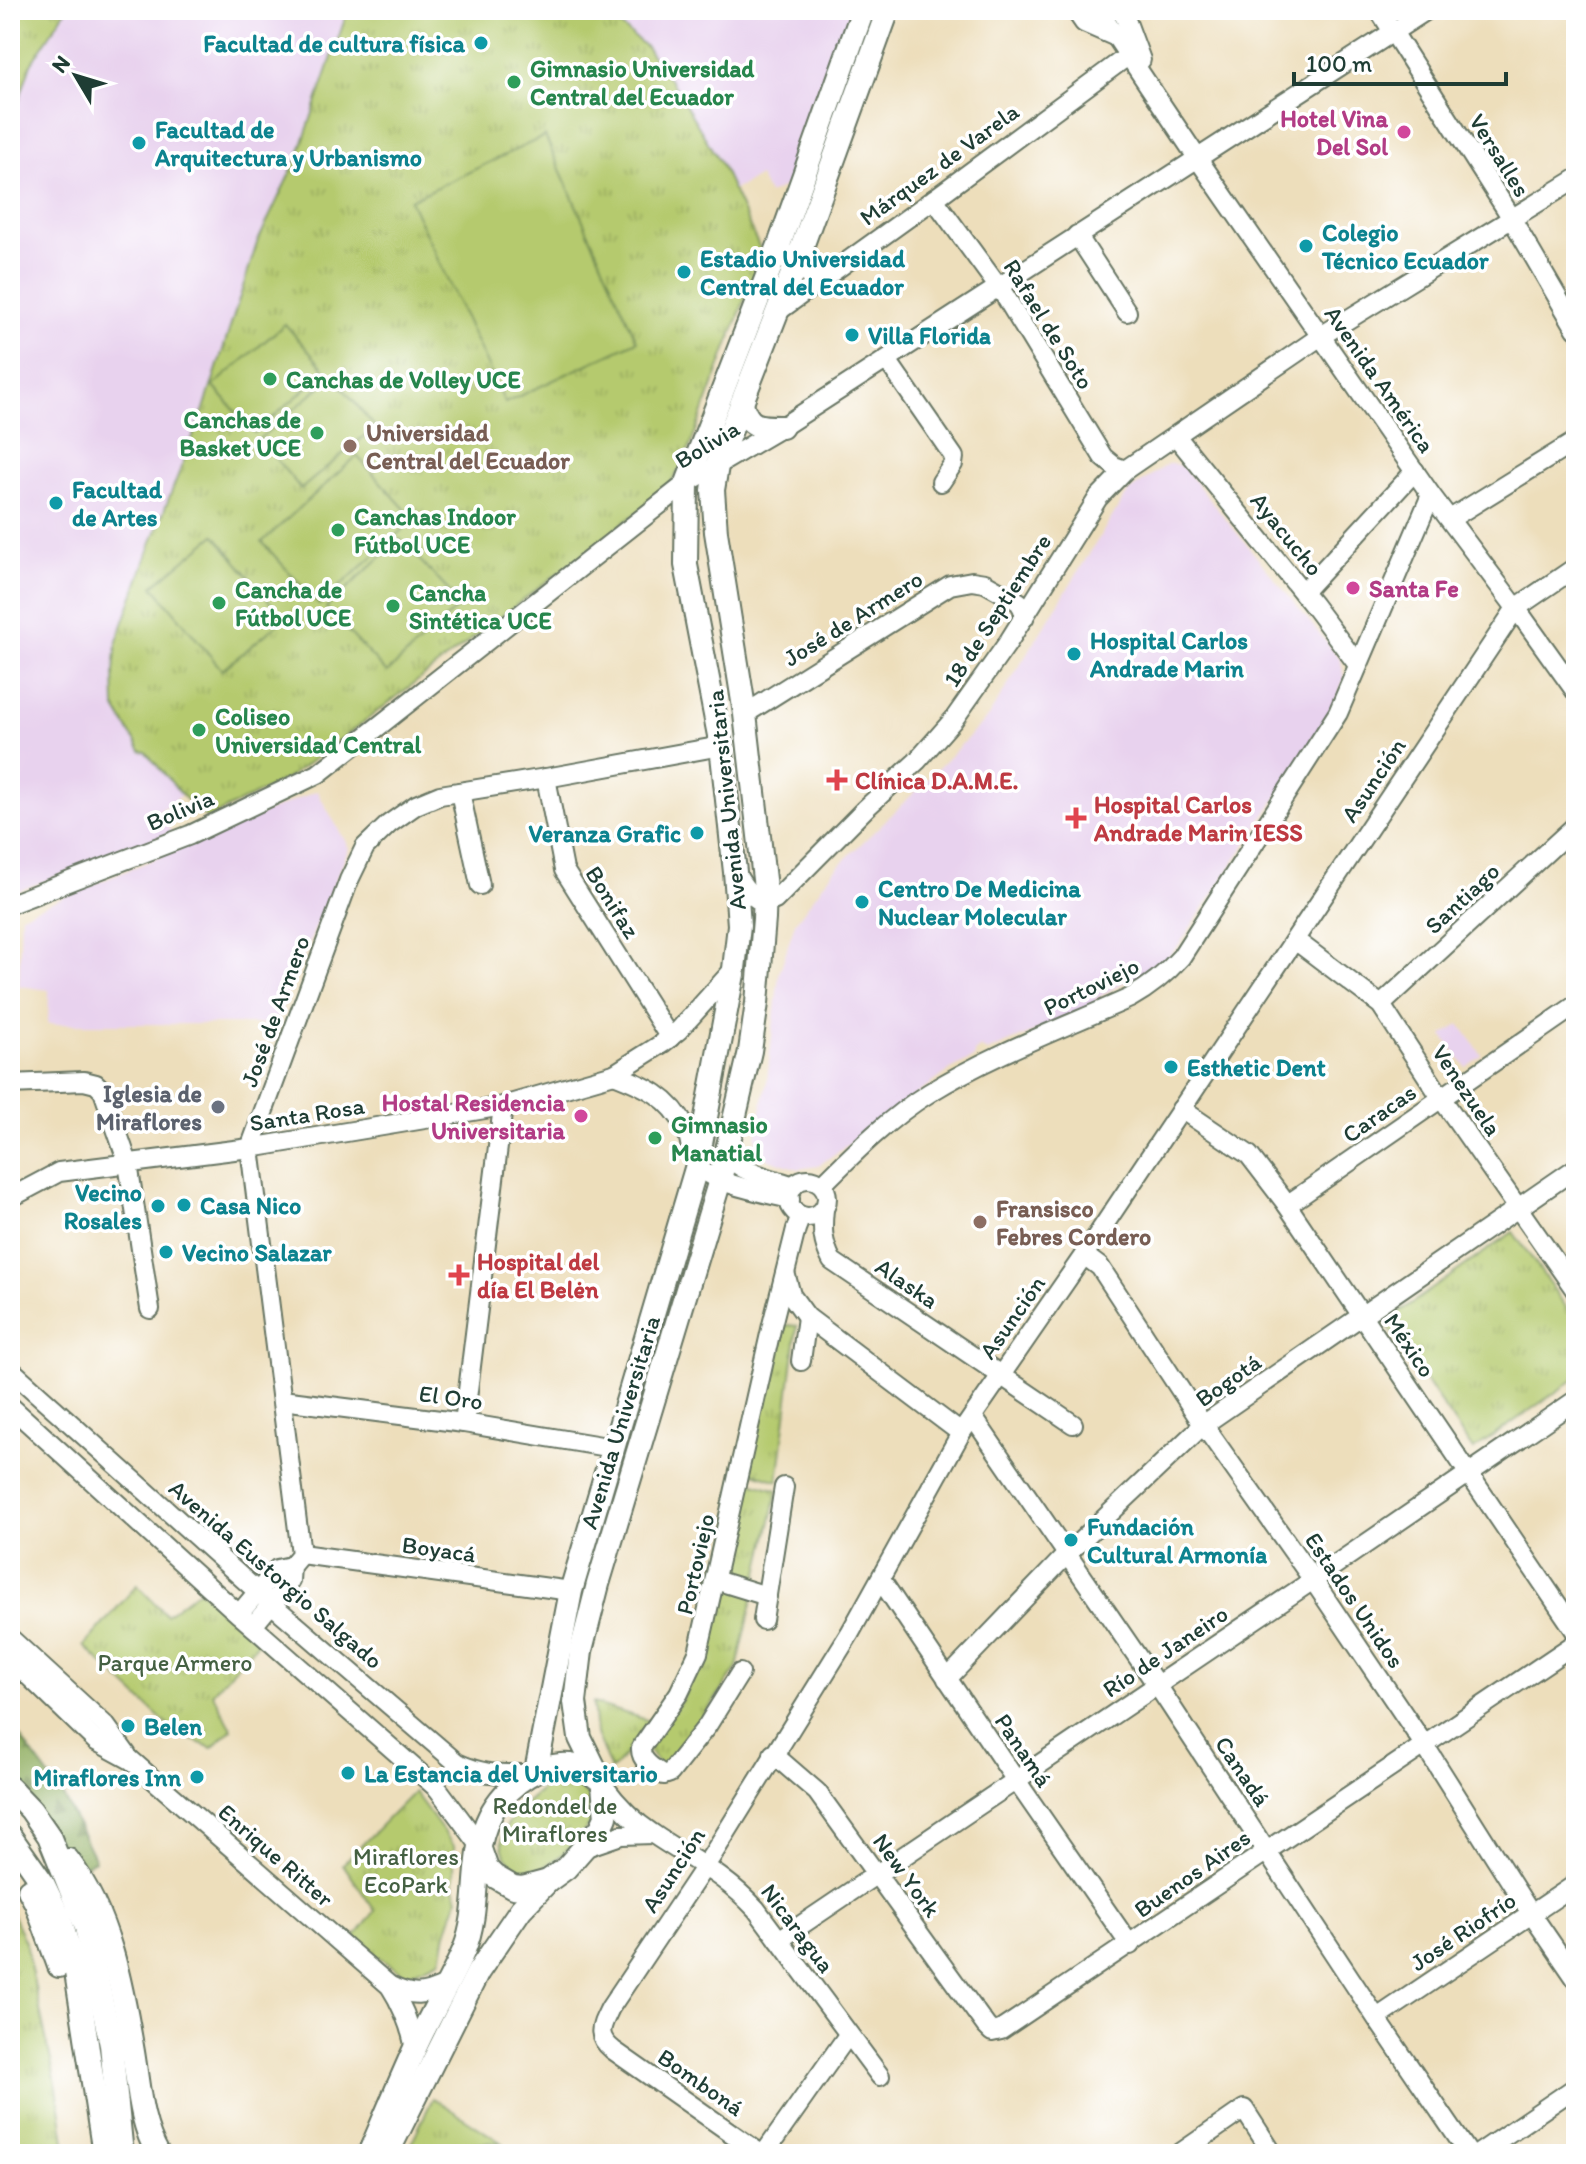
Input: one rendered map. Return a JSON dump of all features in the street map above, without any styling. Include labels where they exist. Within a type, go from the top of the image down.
[{"type":"main road","name":"Avenida Universitaria","points":[[533,1772],[571,1591],[697,1165],[734,969],[739,925],[735,872],[721,746],[686,565],[687,483],[779,245],[863,10]]},
{"type":"main road","name":"Avenida Universitaria","points":[[602,1783],[580,1738],[575,1702],[581,1651],[598,1584],[720,1180],[750,1051],[762,956],[765,904],[761,853],[745,714],[716,532],[713,490],[717,466],[795,266],[888,10]]},
{"type":"main road","points":[[779,245],[795,266],[821,279]]},
{"type":"main road","points":[[742,403],[745,416],[760,427],[782,427]]},
{"type":"main road","points":[[369,2154],[415,2048],[465,1948],[480,1846],[492,1812],[504,1795],[533,1772],[556,1764],[586,1769],[602,1783],[606,1817],[601,1828],[566,1868],[548,1881],[521,1909],[478,1972],[387,2154]]},
{"type":"main road","points":[[10,1788],[31,1810],[85,1882],[101,1918],[127,2018],[144,2125],[158,2154]]},
{"type":"main road","points":[[10,1836],[43,1883],[60,1919],[76,1972],[104,2154]]},
{"type":"main road","points":[[49,1836],[86,1927],[111,2045],[122,2154]]},
{"type":"main road","points":[[480,1846],[487,1869],[502,1882],[522,1888],[548,1881]]},
{"type":"main road","points":[[10,1858],[36,1903],[58,1959],[89,2154]]},
{"type":"street","name":"Avenida América","points":[[1075,10],[1084,23],[1116,37]]},
{"type":"street","name":"Avenida América","points":[[1098,10],[1431,495],[1576,692]]},
{"type":"street","name":"Avenida América","points":[[1120,10],[1152,89]]},
{"type":"street","name":"Versalles","points":[[1379,10],[1511,219],[1576,329]]},
{"type":"street","name":"Bolivia","points":[[10,904],[190,835],[318,774],[687,483],[887,360],[1427,10]]},
{"type":"street","name":"Márquez de Varela","points":[[777,312],[1129,55]]},
{"type":"street","points":[[1511,219],[1576,179]]},
{"type":"street","name":"Rafael de Soto","points":[[934,199],[999,288],[1103,457],[1125,470]]},
{"type":"street","name":"18 de Septiembre","points":[[765,904],[775,900],[917,761],[954,719],[1024,618],[1098,498],[1125,470],[1321,336],[1511,219]]},
{"type":"street","points":[[1077,235],[1127,312]]},
{"type":"street","points":[[887,360],[954,457],[941,482]]},
{"type":"street","name":"Ayacucho","points":[[1176,436],[1358,665]]},
{"type":"street","points":[[1450,519],[1576,441]]},
{"type":"street","points":[[1303,592],[1415,471]]},
{"type":"street","name":"Portoviejo","points":[[822,1185],[893,1119],[927,1094],[970,1070],[1130,998],[1167,973],[1181,957],[1338,713],[1431,495]]},
{"type":"street","name":"Asunción","points":[[613,2050],[603,2040],[601,2033],[610,2008],[705,1866],[850,1633],[961,1433],[1084,1255],[1516,608],[1576,567]]},
{"type":"street","name":"José de Armero","points":[[745,714],[950,585],[972,581],[985,583],[1019,602],[1024,618]]},
{"type":"street","name":"José de Armero","points":[[296,1560],[282,1400],[250,1148],[349,880],[365,847],[389,824],[416,805],[440,795],[721,746]]},
{"type":"street","name":"Bonifaz","points":[[546,778],[564,870],[670,1038]]},
{"type":"street","points":[[460,792],[480,885]]},
{"type":"street","name":"Santiago","points":[[1381,1005],[1576,825]]},
{"type":"street","points":[[735,872],[743,887],[765,904]]},
{"type":"street","name":"Venezuela","points":[[1292,944],[1303,946],[1381,1005],[1576,1291]]},
{"type":"street","name":"Santa Rosa","points":[[10,1198],[59,1172],[250,1148],[503,1106],[614,1074],[670,1038],[734,969]]},
{"type":"street","name":"Caracas","points":[[1287,1205],[1576,1005]]},
{"type":"street","points":[[614,1074],[643,1085],[674,1111],[687,1130],[697,1165],[720,1180],[792,1193]]},
{"type":"street","points":[[10,1084],[84,1081],[96,1084],[103,1091],[128,1163],[150,1309]]},
{"type":"street","points":[[464,1423],[503,1106]]},
{"type":"street","name":"México","points":[[1181,1109],[1249,1155],[1287,1205],[1576,1632]]},
{"type":"street","points":[[726,1155],[733,1164],[792,1193]]},
{"type":"street","name":"Bogotá","points":[[947,1679],[1067,1554],[1203,1425],[1576,1168]]},
{"type":"street","points":[[805,1180],[817,1181],[822,1185],[827,1196],[824,1209],[814,1216],[801,1216],[793,1209],[792,1193],[805,1180]]},
{"type":"street","name":"Alaska","points":[[824,1209],[821,1233],[832,1261],[1073,1424]]},
{"type":"street","name":"Portoviejo","points":[[740,1673],[707,1726],[670,1773],[664,1775],[645,1761],[641,1748],[679,1693],[698,1653],[772,1325],[801,1216]]},
{"type":"street","name":"Estados Unidos","points":[[1084,1255],[1100,1267],[1203,1425],[1313,1580],[1576,1979]]},
{"type":"street","points":[[786,1269],[791,1295],[807,1317],[961,1433]]},
{"type":"street","points":[[772,1325],[807,1317]]},
{"type":"street","points":[[801,1361],[807,1317]]},
{"type":"street","name":"Avenida Eustorgio Salgado","points":[[10,1369],[264,1598],[457,1763],[489,1774],[533,1772]]},
{"type":"street","name":"El Oro","points":[[282,1400],[464,1423],[613,1448]]},
{"type":"street","name":"Río de Janeiro","points":[[779,1940],[1576,1400]]},
{"type":"street","points":[[10,1406],[438,1789],[480,1846]]},
{"type":"street","name":"Canadá","points":[[973,1417],[1469,2154]]},
{"type":"street","points":[[763,1620],[784,1487]]},
{"type":"street","points":[[246,1620],[264,1598],[290,1581],[296,1560]]},
{"type":"street","name":"Boyacá","points":[[296,1560],[571,1591]]},
{"type":"street","points":[[715,1580],[767,1596]]},
{"type":"street","name":"Panamá","points":[[881,1580],[1130,1945]]},
{"type":"street","name":"Enrique Ritter","points":[[10,1638],[106,1726],[131,1760],[390,1986],[411,2025],[415,2048]]},
{"type":"street","name":"Buenos Aires","points":[[992,2032],[1001,2030],[1130,1945],[1576,1643]]},
{"type":"street","name":"Enrique Ritter","points":[[10,1658],[96,1741],[131,1760]]},
{"type":"street","name":"New York","points":[[773,1754],[817,1792],[992,2032]]},
{"type":"street","name":"Nicaragua","points":[[602,1783],[618,1804],[653,1834],[737,1889],[756,1909],[880,2076]]},
{"type":"street","points":[[586,1847],[621,1835],[653,1834]]},
{"type":"street","name":"José Riofrío","points":[[1377,2018],[1576,1884]]},
{"type":"street","points":[[390,1986],[407,1994],[418,1995],[446,1985]]},
{"type":"street","points":[[762,2154],[848,2035]]},
{"type":"street","name":"Bomboná","points":[[613,2050],[762,2154]]},
{"type":"street","points":[[1478,2154],[1576,2087]]},
{"type":"street","points":[[1179,2154],[1244,2109],[1273,2154]]},
{"type":"shaded area","name":"Universidad Central del Ecuador","points":[[10,10],[854,10],[789,185],[768,194],[759,176],[734,190],[762,253],[697,428],[522,602],[286,779],[207,819],[182,795],[158,812],[172,833],[10,894]]},
{"type":"shaded area","name":"Hospital Carlos Andrade Marin IESS","points":[[1168,464],[1183,467],[1341,660],[1344,679],[1328,720],[1181,942],[1155,972],[1137,986],[1124,982],[1096,999],[1095,1006],[987,1052],[980,1047],[975,1057],[949,1071],[818,1166],[798,1169],[766,1158],[757,1148],[756,1136],[767,1081],[779,974],[795,923],[833,871],[988,717],[1122,501],[1131,490]]},
{"type":"shaded area","points":[[317,791],[349,848],[275,1024],[48,1024],[49,990],[19,986],[21,915]]},
{"type":"shaded area","points":[[1460,1024],[1482,1055],[1466,1067],[1443,1036]]},
{"type":"green space","points":[[10,10],[66,10],[31,64],[10,127]]},
{"type":"green space","name":"Universidad Central del Ecuador","points":[[348,10],[602,10],[646,47],[674,86],[721,164],[762,253],[684,463],[665,491],[335,744],[286,779],[207,819],[146,752],[141,751],[115,707],[117,641],[204,409],[257,243],[299,154]]},
{"type":"green space","points":[[545,136],[637,341],[505,403],[410,200]]},
{"type":"green space","name":"Canchas de Volley UCE","points":[[285,324],[326,371],[255,433],[213,386]]},
{"type":"green space","name":"Canchas de Basket UCE","points":[[333,376],[375,427],[301,489],[259,439]]},
{"type":"green space","name":"Canchas Indoor Fútbol UCE","points":[[357,456],[414,519],[319,605],[262,542]]},
{"type":"green space","name":"Cancha de Fútbol UCE","points":[[215,535],[284,619],[222,670],[153,586]]},
{"type":"green space","name":"Cancha Sintética UCE","points":[[400,539],[461,604],[387,673],[326,608]]},
{"type":"green space","points":[[1513,1232],[1576,1321],[1576,1378],[1473,1450],[1385,1322]]},
{"type":"green space","points":[[778,1326],[797,1326],[778,1481],[745,1470]]},
{"type":"green space","points":[[744,1480],[778,1490],[737,1668],[668,1767],[661,1767],[648,1750],[684,1696]]},
{"type":"green space","name":"Parque Armero","points":[[137,1585],[166,1615],[199,1590],[264,1636],[212,1693],[232,1729],[212,1748],[177,1734],[84,1646]]},
{"type":"green space","points":[[593,1703],[650,1721],[611,1770],[596,1734]]},
{"type":"green space","points":[[10,1728],[17,1733],[62,1794],[95,1860],[76,1870],[10,1778]]},
{"type":"green space","name":"Redondel de Miraflores","points":[[553,1781],[572,1781],[591,1801],[593,1816],[567,1850],[538,1870],[525,1871],[510,1861],[503,1850],[502,1839],[513,1816]]},
{"type":"green space","name":"Miraflores EcoPark","points":[[414,1792],[454,1846],[454,1888],[458,1898],[441,1960],[406,1975],[353,1940],[375,1911],[343,1864]]},
{"type":"green space","points":[[10,1909],[25,1942],[57,2088],[67,2154],[10,2154]]},
{"type":"green space","points":[[433,2098],[502,2143],[466,2145],[447,2154],[406,2154]]},
{"type":"place","name":"Facultad de cultura física","points":[[481,43]]},
{"type":"place","name":"Gimnasio Universidad Central del Ecuador","points":[[514,82]]},
{"type":"place","name":"Hotel Vina Del Sol","points":[[1404,132]]},
{"type":"place","name":"Facultad de Arquitectura y Urbanismo","points":[[139,143]]},
{"type":"place","name":"Colegio Técnico Ecuador","points":[[1306,246]]},
{"type":"place","name":"Estadio Universidad Central del Ecuador","points":[[684,272]]},
{"type":"place","name":"Villa Florida","points":[[852,335]]},
{"type":"place","name":"Canchas de Volley UCE","points":[[270,379]]},
{"type":"place","name":"Canchas de Basket UCE","points":[[317,433]]},
{"type":"place","name":"Universidad Central del Ecuador","points":[[350,446]]},
{"type":"place","name":"Facultad de Artes","points":[[56,503]]},
{"type":"place","name":"Canchas Indoor Fútbol UCE","points":[[338,530]]},
{"type":"place","name":"Santa Fe","points":[[1353,588]]},
{"type":"place","name":"Cancha de Fútbol UCE","points":[[219,603]]},
{"type":"place","name":"Cancha Sintética UCE","points":[[393,606]]},
{"type":"place","name":"Hospital Carlos Andrade Marin","points":[[1074,654]]},
{"type":"place","name":"Coliseo Universidad Central","points":[[199,730]]},
{"type":"place","name":"Clínica D.A.M.E.","points":[[837,780]]},
{"type":"place","name":"Hospital Carlos Andrade Marin IESS","points":[[1076,818]]},
{"type":"place","name":"Veranza Grafic","points":[[697,833]]},
{"type":"place","name":"Centro De Medicina Nuclear Molecular","points":[[862,902]]},
{"type":"place","name":"Esthetic Dent","points":[[1171,1067]]},
{"type":"place","name":"Iglesia de Miraflores","points":[[218,1107]]},
{"type":"place","name":"Hostal Residencia Universitaria","points":[[581,1116]]},
{"type":"place","name":"Gimnasio Manatial","points":[[655,1138]]},
{"type":"place","name":"Casa Nico","points":[[184,1205]]},
{"type":"place","name":"Vecino Rosales","points":[[158,1206]]},
{"type":"place","name":"Fransisco Febres Cordero","points":[[980,1222]]},
{"type":"place","name":"Vecino Salazar","points":[[166,1252]]},
{"type":"place","name":"Hospital del día El Belėn","points":[[459,1275]]},
{"type":"place","name":"Fundación Cultural Armonía","points":[[1071,1540]]},
{"type":"place","name":"Belen","points":[[128,1726]]},
{"type":"place","name":"La Estancia del Universitario","points":[[348,1773]]},
{"type":"place","name":"Miraflores Inn","points":[[197,1777]]}]
